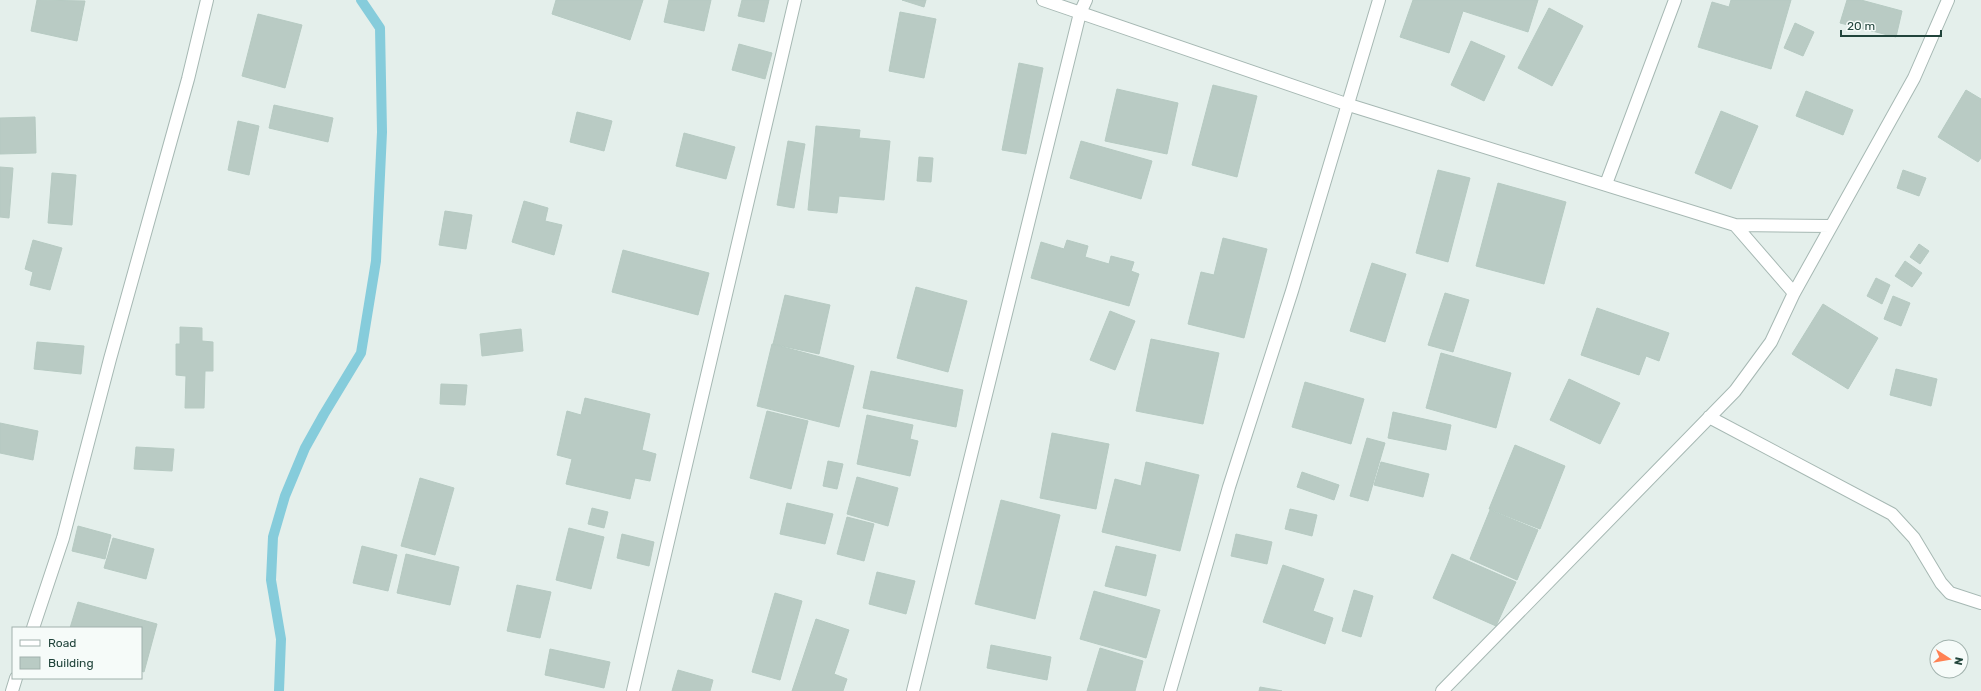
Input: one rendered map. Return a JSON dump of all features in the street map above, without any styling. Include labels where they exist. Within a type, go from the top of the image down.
[{"type":"street","points":[[33,627],[63,538],[110,359],[188,79],[207,0]]},
{"type":"street","points":[[633,691],[795,0]]},
{"type":"street","points":[[1043,0],[1349,105],[1735,225],[1832,226]]},
{"type":"street","points":[[913,691],[1080,13],[1086,0]]},
{"type":"street","points":[[1170,691],[1230,487],[1349,105],[1379,0]]},
{"type":"street","points":[[1606,184],[1675,0]]},
{"type":"street","points":[[1442,691],[1734,391],[1771,342],[1794,293],[1914,78],[1948,0]]},
{"type":"street","points":[[1735,225],[1794,293]]},
{"type":"street","points":[[1709,417],[1892,514],[1914,538],[1941,584],[1950,593],[1981,603]]},
{"type":"street","points":[[12,691],[16,679]]},
{"type":"building","points":[[37,0],[85,1],[77,41],[31,31]]},
{"type":"building","points":[[556,0],[643,0],[630,40],[552,14]]},
{"type":"building","points":[[669,0],[711,0],[704,31],[664,22]]},
{"type":"building","points":[[742,0],[769,0],[764,22],[738,16]]},
{"type":"building","points":[[902,0],[926,0],[924,7]]},
{"type":"building","points":[[1413,0],[1538,0],[1528,32],[1463,11],[1449,53],[1400,37]]},
{"type":"building","points":[[1731,0],[1791,0],[1771,69],[1698,47],[1712,2],[1729,7]]},
{"type":"building","points":[[1847,0],[1861,0],[1902,11],[1896,37],[1840,23]]},
{"type":"building","points":[[1549,8],[1583,26],[1552,86],[1518,68]]},
{"type":"building","points":[[900,12],[936,19],[924,78],[889,71]]},
{"type":"building","points":[[258,14],[302,25],[285,88],[242,76]]},
{"type":"building","points":[[1795,23],[1814,32],[1803,56],[1784,48]]},
{"type":"building","points":[[1471,41],[1505,56],[1484,101],[1451,85]]},
{"type":"building","points":[[739,44],[772,53],[765,79],[732,70]]},
{"type":"building","points":[[1019,63],[1043,68],[1026,154],[1002,150]]},
{"type":"building","points":[[1213,85],[1257,96],[1237,177],[1192,165]]},
{"type":"building","points":[[1117,89],[1178,103],[1167,154],[1105,141]]},
{"type":"building","points":[[1966,90],[1981,99],[1981,158],[1978,162],[1938,137]]},
{"type":"building","points":[[1806,91],[1853,110],[1843,135],[1796,116]]},
{"type":"building","points":[[274,105],[333,118],[328,142],[269,128]]},
{"type":"building","points":[[1721,111],[1758,126],[1731,189],[1695,173]]},
{"type":"building","points":[[577,112],[612,121],[604,151],[570,142]]},
{"type":"building","points":[[35,117],[36,153],[0,154],[0,118]]},
{"type":"building","points":[[238,121],[259,126],[249,175],[228,170]]},
{"type":"building","points":[[816,126],[860,130],[859,138],[890,141],[884,200],[839,196],[837,213],[808,210]]},
{"type":"building","points":[[684,133],[735,147],[726,179],[676,166]]},
{"type":"building","points":[[788,141],[805,144],[794,208],[777,205]]},
{"type":"building","points":[[1081,141],[1152,161],[1141,199],[1070,178]]},
{"type":"building","points":[[919,157],[933,158],[931,182],[917,181]]},
{"type":"building","points":[[0,167],[13,168],[9,218],[0,217]]},
{"type":"building","points":[[1438,170],[1470,178],[1448,262],[1416,253]]},
{"type":"building","points":[[1903,170],[1926,178],[1919,196],[1897,188]]},
{"type":"building","points":[[52,173],[76,175],[72,225],[48,223]]},
{"type":"building","points":[[1498,183],[1566,202],[1544,284],[1476,266]]},
{"type":"building","points":[[524,201],[548,208],[545,221],[562,225],[554,255],[512,242]]},
{"type":"building","points":[[445,211],[472,215],[466,249],[439,245]]},
{"type":"building","points":[[1223,238],[1267,249],[1244,338],[1188,324],[1201,272],[1214,275]]},
{"type":"building","points":[[33,240],[62,248],[50,290],[30,285],[33,272],[25,269]]},
{"type":"building","points":[[1067,240],[1088,246],[1085,257],[1109,264],[1111,256],[1134,262],[1131,271],[1139,274],[1129,306],[1031,278],[1041,242],[1064,249]]},
{"type":"building","points":[[1919,244],[1929,251],[1920,264],[1910,257]]},
{"type":"building","points":[[623,250],[709,273],[698,315],[612,292]]},
{"type":"building","points":[[1905,261],[1922,273],[1912,287],[1895,276]]},
{"type":"building","points":[[1372,263],[1406,274],[1385,342],[1350,331]]},
{"type":"building","points":[[1876,278],[1890,285],[1882,304],[1867,296]]},
{"type":"building","points":[[916,287],[967,301],[948,372],[897,358]]},
{"type":"building","points":[[1445,293],[1469,300],[1453,352],[1428,345]]},
{"type":"building","points":[[785,295],[830,305],[819,354],[773,344]]},
{"type":"building","points":[[1893,296],[1910,303],[1901,326],[1884,319]]},
{"type":"building","points":[[1823,304],[1878,338],[1848,389],[1792,354]]},
{"type":"building","points":[[1597,308],[1669,333],[1659,361],[1646,356],[1639,375],[1581,355]]},
{"type":"building","points":[[1110,311],[1135,321],[1115,370],[1090,360]]},
{"type":"building","points":[[180,327],[202,328],[202,341],[213,342],[213,371],[205,371],[204,408],[185,408],[186,376],[176,375],[176,344],[180,344]]},
{"type":"building","points":[[521,329],[523,351],[482,356],[480,334]]},
{"type":"building","points":[[1151,339],[1219,353],[1203,424],[1136,411]]},
{"type":"building","points":[[37,342],[84,346],[81,374],[34,369]]},
{"type":"building","points":[[772,344],[854,366],[839,427],[757,406]]},
{"type":"building","points":[[1441,353],[1511,373],[1496,428],[1426,408]]},
{"type":"building","points":[[1896,369],[1937,379],[1931,406],[1890,395]]},
{"type":"building","points":[[871,371],[963,390],[956,427],[863,408]]},
{"type":"building","points":[[1569,379],[1620,403],[1600,444],[1550,420]]},
{"type":"building","points":[[1305,382],[1364,399],[1351,444],[1292,427]]},
{"type":"building","points":[[441,384],[467,385],[465,405],[440,404]]},
{"type":"building","points":[[585,398],[650,414],[642,450],[656,454],[650,481],[635,478],[630,499],[566,484],[572,459],[557,455],[567,411],[581,415]]},
{"type":"building","points":[[767,411],[808,421],[791,489],[750,478]]},
{"type":"building","points":[[1393,412],[1451,425],[1446,450],[1388,438]]},
{"type":"building","points":[[867,415],[913,425],[910,439],[918,441],[910,476],[857,464]]},
{"type":"building","points":[[0,423],[38,431],[33,460],[0,453]]},
{"type":"building","points":[[1052,433],[1109,444],[1096,509],[1040,498]]},
{"type":"building","points":[[1367,438],[1385,443],[1368,501],[1350,496]]},
{"type":"building","points":[[1515,445],[1565,466],[1540,529],[1489,509]]},
{"type":"building","points":[[136,447],[174,449],[172,471],[134,469]]},
{"type":"building","points":[[828,461],[843,464],[837,489],[823,486]]},
{"type":"building","points":[[1146,462],[1199,475],[1180,551],[1102,532],[1115,479],[1141,486]]},
{"type":"building","points":[[1381,462],[1429,474],[1423,497],[1374,485]]},
{"type":"building","points":[[1302,472],[1339,485],[1334,500],[1297,487]]},
{"type":"building","points":[[857,477],[898,488],[888,526],[847,514]]},
{"type":"building","points":[[420,478],[454,488],[435,555],[401,546]]},
{"type":"building","points":[[1001,500],[1060,515],[1035,619],[975,604]]},
{"type":"building","points":[[787,503],[833,514],[825,544],[780,534]]},
{"type":"building","points":[[592,508],[608,512],[604,528],[588,524]]},
{"type":"building","points":[[1290,509],[1317,515],[1312,536],[1285,529]]},
{"type":"building","points":[[1490,510],[1538,530],[1517,580],[1470,559]]},
{"type":"building","points":[[847,517],[874,524],[864,561],[837,554]]},
{"type":"building","points":[[78,526],[111,535],[105,559],[72,551]]},
{"type":"building","points":[[569,528],[604,537],[591,589],[556,580]]},
{"type":"building","points":[[622,534],[654,542],[649,566],[617,558]]},
{"type":"building","points":[[1236,534],[1272,542],[1267,564],[1231,556]]},
{"type":"building","points":[[113,538],[154,549],[146,579],[104,568]]},
{"type":"building","points":[[362,546],[397,555],[388,591],[353,583]]},
{"type":"building","points":[[1116,546],[1156,555],[1146,596],[1105,586]]},
{"type":"building","points":[[406,554],[459,567],[450,605],[397,593]]},
{"type":"building","points":[[1452,554],[1516,582],[1496,626],[1433,598]]},
{"type":"building","points":[[1283,565],[1324,579],[1313,611],[1333,618],[1325,644],[1263,622]]},
{"type":"building","points":[[877,572],[915,581],[906,614],[869,604]]},
{"type":"building","points":[[517,585],[551,592],[540,638],[507,631]]},
{"type":"building","points":[[1354,590],[1373,596],[1361,637],[1342,631]]},
{"type":"building","points":[[1094,591],[1160,610],[1146,658],[1080,639]]},
{"type":"building","points":[[775,593],[802,601],[780,680],[752,672]]},
{"type":"building","points":[[78,602],[157,624],[144,672],[142,671],[142,627],[70,627]]},
{"type":"building","points":[[816,619],[849,630],[834,674],[847,679],[843,691],[792,691]]},
{"type":"building","points":[[991,645],[1051,657],[1047,680],[987,668]]},
{"type":"building","points":[[1100,648],[1143,661],[1135,691],[1087,691]]},
{"type":"building","points":[[550,649],[610,662],[604,688],[545,675]]},
{"type":"building","points":[[678,670],[713,680],[710,691],[672,691]]},
{"type":"building","points":[[1260,687],[1282,691],[1259,691]]},
{"type":"waterway","points":[[279,691],[281,639],[271,580],[273,537],[285,496],[305,448],[361,353],[376,261],[382,132],[380,28],[361,0]]}]
